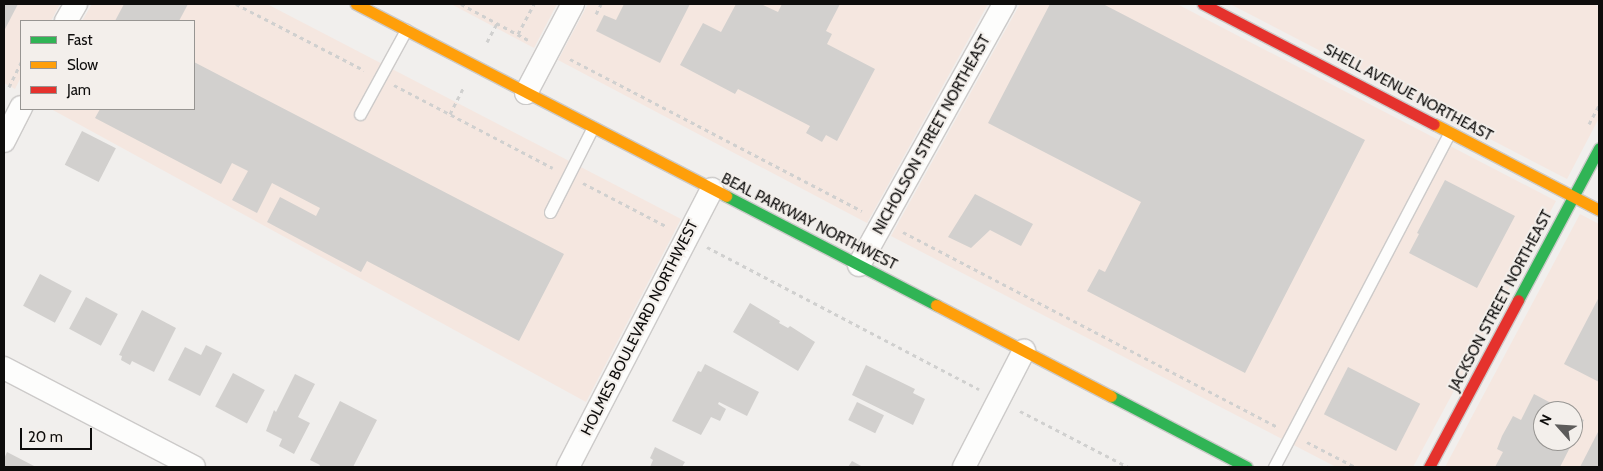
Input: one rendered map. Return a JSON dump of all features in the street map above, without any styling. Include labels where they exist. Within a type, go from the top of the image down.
[{"type":"main road","name":"BEAL PARKWAY NORTHWEST","points":[[356,4],[1247,467]]},
{"type":"main road","name":"SHELL AVENUE NORTHEAST","points":[[1203,4],[1599,210]]},
{"type":"main road","name":"JACKSON STREET NORTHEAST","points":[[1429,467],[1599,148]]},
{"type":"street","points":[[67,20],[76,4]]},
{"type":"street","points":[[526,93],[573,4]]},
{"type":"street","name":"NICHOLSON STREET NORTHEAST","points":[[859,265],[1004,4]]},
{"type":"street","points":[[4,141],[20,109]]},
{"type":"street","name":"HOLMES BOULEVARD NORTHWEST","points":[[568,467],[712,189]]},
{"type":"street","points":[[964,467],[1024,351]]},
{"type":"street","points":[[4,368],[194,467]]},
{"type":"lane","points":[[360,114],[406,30]]},
{"type":"lane","points":[[550,212],[593,127]]},
{"type":"lane","points":[[1274,467],[1450,132]]},
{"type":"path","points":[[461,4],[548,51],[572,60],[1354,467]]},
{"type":"path","points":[[518,34],[534,4]]},
{"type":"path","points":[[8,88],[20,64]]},
{"type":"shaded area","points":[[4,4],[60,4],[52,20],[20,20],[20,79],[15,89],[4,83]]},
{"type":"shaded area","points":[[92,4],[267,4],[681,219],[586,402],[53,110],[195,110],[195,20],[83,20]]},
{"type":"shaded area","points":[[451,4],[557,4],[534,48]]},
{"type":"shaded area","points":[[588,4],[988,4],[867,223],[558,60]]},
{"type":"shaded area","points":[[1020,4],[1177,4],[1556,201],[1413,467],[1336,467],[891,236]]},
{"type":"shaded area","points":[[1230,4],[1593,4],[1599,7],[1599,118],[1567,179]]},
{"type":"shaded area","points":[[1580,214],[1599,224],[1599,467],[1445,467]]},
{"type":"building","points":[[4,4],[18,4],[4,31]]},
{"type":"building","points":[[124,4],[188,4],[180,20],[116,20]]},
{"type":"building","points":[[624,4],[690,4],[660,63],[596,31],[604,15],[616,20]]},
{"type":"building","points":[[736,4],[761,4],[778,12],[782,4],[840,4],[826,31],[832,34],[827,44],[875,69],[837,141],[826,135],[822,142],[806,133],[810,126],[738,89],[735,94],[680,65],[703,23],[721,32]]},
{"type":"building","points":[[1050,4],[1103,4],[1365,140],[1245,373],[1087,291],[1099,269],[1105,272],[1141,202],[988,123]]},
{"type":"building","points":[[195,63],[564,254],[519,341],[367,261],[361,272],[267,222],[280,197],[316,216],[320,208],[272,183],[257,213],[232,200],[248,171],[232,163],[221,184],[95,118],[99,110],[195,110]]},
{"type":"building","points":[[82,131],[116,148],[99,182],[65,165]]},
{"type":"building","points":[[1445,180],[1515,216],[1477,288],[1409,253],[1419,234],[1417,233]]},
{"type":"building","points":[[975,194],[1033,224],[1021,246],[990,230],[971,248],[948,237]]},
{"type":"building","points":[[40,274],[72,291],[55,323],[23,306]]},
{"type":"building","points":[[86,297],[118,314],[101,346],[69,329]]},
{"type":"building","points":[[1599,297],[1599,382],[1564,364]]},
{"type":"building","points":[[750,303],[780,321],[779,323],[788,328],[790,326],[815,342],[798,371],[733,332]]},
{"type":"building","points":[[142,310],[176,328],[154,372],[132,361],[130,365],[121,360],[122,356],[119,355]]},
{"type":"building","points":[[206,345],[222,353],[200,396],[168,380],[185,347],[201,355]]},
{"type":"building","points":[[705,364],[759,392],[747,416],[719,402],[718,404],[726,409],[720,421],[711,417],[701,435],[672,421],[698,371],[701,372]]},
{"type":"building","points":[[866,365],[915,389],[913,393],[925,399],[913,425],[852,395]]},
{"type":"building","points":[[1348,367],[1420,404],[1396,451],[1324,414]]},
{"type":"building","points":[[233,373],[265,390],[247,423],[215,407]]},
{"type":"building","points":[[295,374],[315,384],[298,417],[310,423],[294,454],[279,446],[282,439],[266,431],[274,410],[276,412]]},
{"type":"building","points":[[1534,394],[1547,401],[1533,401],[1533,451],[1568,451],[1560,467],[1495,467],[1503,452],[1497,449],[1513,416],[1521,420]]},
{"type":"building","points":[[340,401],[377,420],[353,467],[319,467],[320,465],[310,460]]},
{"type":"building","points":[[857,402],[884,415],[875,433],[848,420]]},
{"type":"building","points":[[1599,430],[1599,467],[1580,467]]},
{"type":"building","points":[[655,447],[685,462],[682,467],[650,467],[653,460],[650,458]]},
{"type":"building","points":[[7,452],[36,467],[4,467],[4,459]]},
{"type":"building","points":[[852,461],[863,467],[848,467]]},
{"type":"traffic: fast","points":[[1518,300],[1599,148]]},
{"type":"traffic: fast","points":[[726,196],[936,305]]},
{"type":"traffic: fast","points":[[1111,396],[1247,467]]},
{"type":"traffic: slow","points":[[356,4],[726,196]]},
{"type":"traffic: slow","points":[[1434,124],[1599,210]]},
{"type":"traffic: slow","points":[[936,305],[1111,396]]},
{"type":"traffic: jam","points":[[1203,4],[1434,124]]},
{"type":"traffic: jam","points":[[1429,467],[1518,300]]}]
